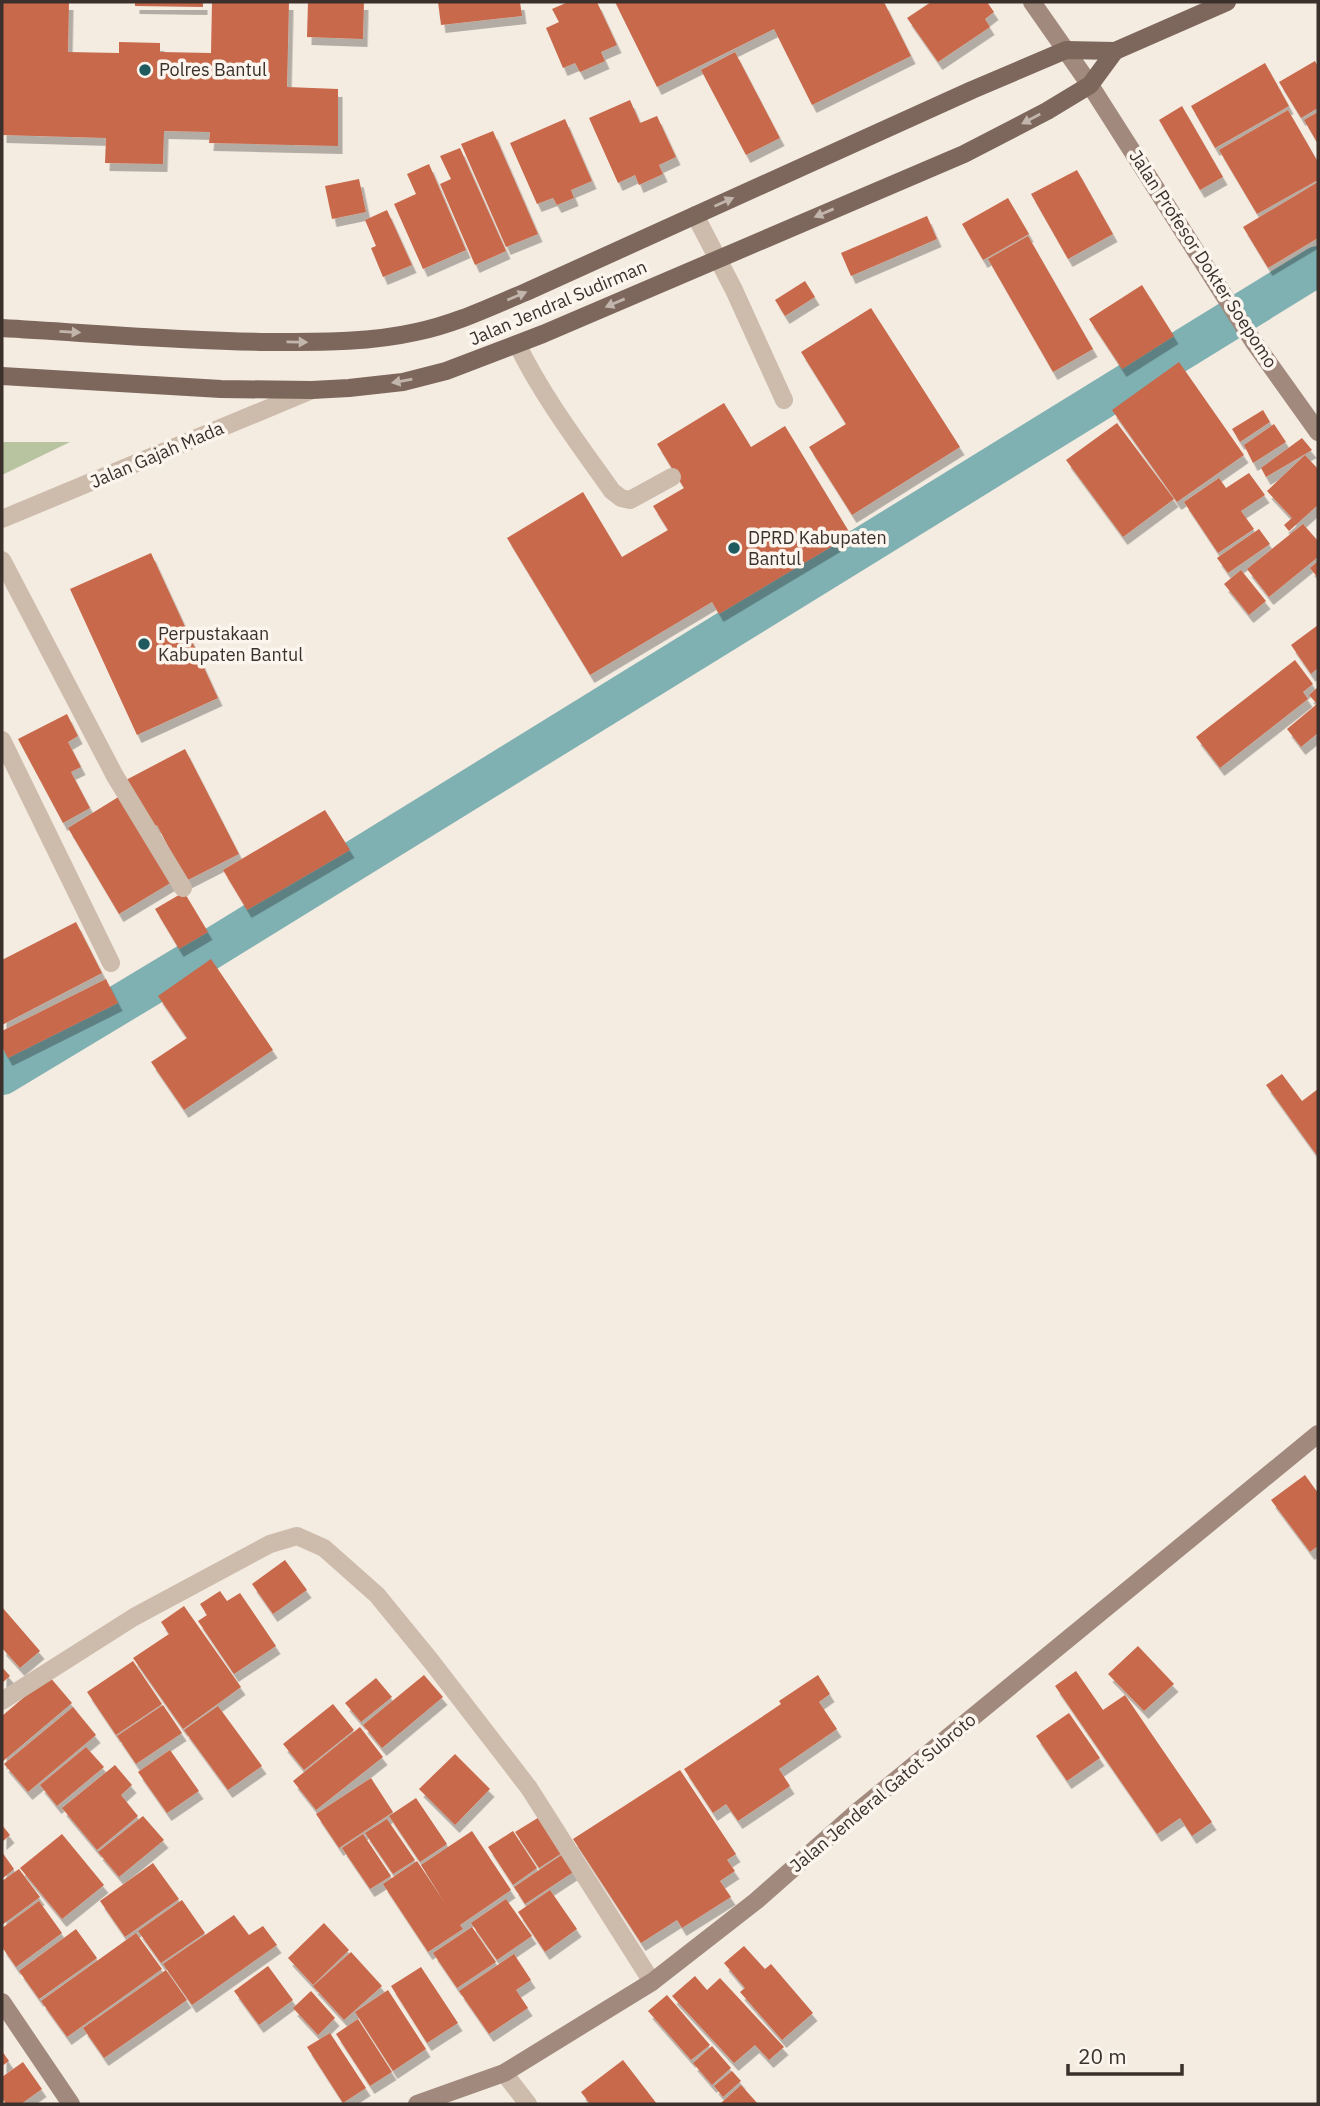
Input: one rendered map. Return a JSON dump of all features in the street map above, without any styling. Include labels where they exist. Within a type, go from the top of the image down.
[{"type":"main road","name":"Jalan Profesor Dokter Soepomo","points":[[1032,2],[1090,85],[1253,341],[1318,432]]},
{"type":"main road","points":[[1066,50],[1115,51],[1227,2]]},
{"type":"main road","name":"Jalan Jendral Sudirman","points":[[2,328],[229,341],[316,342],[373,340],[418,332],[469,317],[972,89],[1066,50]]},
{"type":"main road","points":[[1090,85],[1115,51]]},
{"type":"main road","name":"Jalan Jendral Sudirman","points":[[2,376],[221,389],[312,390],[403,382],[446,371],[517,344],[964,154],[1047,111],[1090,85]]},
{"type":"main road","name":"Jalan Jenderal Gatot Subroto","points":[[417,2104],[504,2073],[652,1982],[756,1901],[857,1812],[1318,1434]]},
{"type":"main road","points":[[2,2001],[71,2104]]},
{"type":"street","points":[[695,215],[784,400]]},
{"type":"street","points":[[517,344],[539,385],[612,491],[621,498],[630,500],[672,477]]},
{"type":"street","name":"Jalan Gajah Mada","points":[[2,519],[312,390]]},
{"type":"street","points":[[2,560],[115,776],[184,888]]},
{"type":"street","points":[[2,740],[111,963]]},
{"type":"street","points":[[2,1700],[134,1617],[270,1544],[297,1536],[324,1548],[377,1595],[431,1661],[528,1788],[652,1982]]},
{"type":"street","points":[[504,2073],[527,2104]]},
{"type":"green space","points":[[2,442],[70,442],[2,475]]},
{"type":"building","name":"Polres Bantul","points":[[2,2],[69,2],[68,52],[119,53],[119,42],[160,43],[160,52],[211,53],[212,2],[289,2],[287,87],[338,89],[338,146],[209,143],[210,132],[164,131],[163,164],[105,163],[106,138],[2,135]]},
{"type":"building","points":[[135,2],[203,2],[203,7],[135,6]]},
{"type":"building","points":[[308,2],[364,2],[363,39],[307,37]]},
{"type":"building","points":[[438,2],[520,2],[522,16],[441,25]]},
{"type":"building","points":[[568,2],[597,2],[617,45],[601,52],[605,61],[580,72],[575,63],[563,68],[546,28],[559,22],[552,9]]},
{"type":"building","points":[[615,2],[884,2],[911,56],[812,105],[774,29],[657,87]]},
{"type":"building","points":[[931,2],[987,2],[994,12],[985,19],[990,27],[938,62],[907,18]]},
{"type":"building","points":[[735,52],[780,138],[746,155],[701,70]]},
{"type":"building","points":[[1315,61],[1318,67],[1318,108],[1301,118],[1279,82]]},
{"type":"building","points":[[1265,63],[1289,106],[1215,148],[1191,106]]},
{"type":"building","points":[[630,100],[640,123],[657,116],[676,157],[659,165],[663,174],[639,185],[635,175],[618,183],[589,118]]},
{"type":"building","points":[[1182,106],[1223,177],[1200,190],[1159,120]]},
{"type":"building","points":[[1288,110],[1318,162],[1318,180],[1257,214],[1219,150]]},
{"type":"building","points":[[1318,112],[1318,144],[1304,120]]},
{"type":"building","points":[[565,119],[592,181],[571,190],[574,198],[557,205],[553,198],[537,204],[510,143]]},
{"type":"building","points":[[493,131],[538,234],[506,247],[461,144]]},
{"type":"building","points":[[460,148],[506,251],[475,265],[440,184],[451,179],[440,156]]},
{"type":"building","points":[[429,164],[466,250],[423,269],[394,204],[416,194],[407,174]]},
{"type":"building","points":[[1077,170],[1113,234],[1068,259],[1031,194]]},
{"type":"building","points":[[359,179],[366,212],[332,219],[325,186]]},
{"type":"building","points":[[1318,182],[1318,238],[1268,268],[1243,227]]},
{"type":"building","points":[[1008,198],[1029,234],[983,260],[962,224]]},
{"type":"building","points":[[387,210],[412,265],[383,277],[371,248],[376,246],[365,220]]},
{"type":"building","points":[[927,216],[937,239],[851,276],[841,253]]},
{"type":"building","points":[[1028,236],[1093,349],[1053,372],[988,259]]},
{"type":"building","points":[[805,281],[815,297],[785,316],[775,300]]},
{"type":"building","points":[[1142,285],[1174,336],[1122,369],[1089,319]]},
{"type":"building","points":[[871,308],[960,447],[852,515],[809,447],[846,424],[801,352]]},
{"type":"building","points":[[1179,362],[1244,455],[1177,502],[1112,410]]},
{"type":"building","name":"DPRD Kabupaten Bantul","points":[[724,403],[751,447],[785,426],[851,535],[719,614],[712,602],[590,675],[507,538],[583,492],[622,557],[668,530],[653,506],[684,488],[657,444]]},
{"type":"building","points":[[1263,410],[1270,422],[1240,442],[1232,429]]},
{"type":"building","points":[[1117,423],[1174,499],[1123,537],[1066,460]]},
{"type":"building","points":[[1274,424],[1286,442],[1253,463],[1244,445]]},
{"type":"building","points":[[1302,438],[1312,450],[1266,477],[1261,468]]},
{"type":"building","points":[[1305,455],[1318,469],[1318,505],[1289,531],[1284,525],[1292,518],[1267,491]]},
{"type":"building","points":[[1249,473],[1265,495],[1241,511],[1254,529],[1218,553],[1184,502],[1219,478],[1226,488]]},
{"type":"building","points":[[1303,524],[1318,541],[1318,557],[1269,597],[1247,569]]},
{"type":"building","points":[[1259,529],[1270,544],[1228,573],[1217,558]]},
{"type":"building","name":"Perpustakaan Kabupaten Bantul","points":[[151,553],[218,698],[137,735],[70,589]]},
{"type":"building","points":[[1318,561],[1318,578],[1310,568]]},
{"type":"building","points":[[1241,570],[1266,601],[1249,615],[1224,584]]},
{"type":"building","points":[[1318,625],[1318,668],[1311,674],[1291,645]]},
{"type":"building","points":[[1295,660],[1313,684],[1303,692],[1308,699],[1220,768],[1196,737]]},
{"type":"building","points":[[1318,687],[1318,733],[1301,747],[1287,729],[1317,704],[1309,695]]},
{"type":"building","points":[[67,714],[78,736],[68,742],[81,767],[71,772],[90,808],[63,823],[18,739]]},
{"type":"building","points":[[185,749],[239,854],[186,881],[157,825],[152,828],[126,780]]},
{"type":"building","points":[[120,796],[172,882],[119,914],[68,828]]},
{"type":"building","points":[[325,810],[350,850],[247,910],[223,870]]},
{"type":"building","points":[[184,892],[208,932],[179,949],[155,909]]},
{"type":"building","points":[[76,922],[102,973],[2,1025],[2,960]]},
{"type":"building","points":[[211,959],[273,1050],[184,1110],[151,1062],[187,1038],[158,996]]},
{"type":"building","points":[[106,979],[118,1003],[8,1058],[2,1047],[2,1031]]},
{"type":"building","points":[[1282,1074],[1302,1101],[1318,1089],[1318,1157],[1266,1085]]},
{"type":"building","points":[[1305,1475],[1318,1493],[1318,1546],[1310,1552],[1271,1500]]},
{"type":"building","points":[[285,1560],[307,1590],[273,1614],[252,1584]]},
{"type":"building","points":[[220,1591],[227,1601],[240,1593],[276,1646],[234,1674],[198,1621],[207,1615],[200,1604]]},
{"type":"building","points":[[184,1606],[241,1687],[183,1729],[133,1658],[169,1634],[161,1622]]},
{"type":"building","points":[[2,1607],[40,1651],[20,1668],[2,1648]]},
{"type":"building","points":[[1138,1646],[1174,1684],[1144,1711],[1108,1674]]},
{"type":"building","points":[[133,1661],[162,1704],[116,1735],[87,1692]]},
{"type":"building","points":[[2,1667],[10,1676],[2,1683]]},
{"type":"building","points":[[1076,1671],[1103,1710],[1125,1695],[1212,1822],[1192,1836],[1180,1818],[1157,1834],[1055,1686]]},
{"type":"building","points":[[424,1675],[443,1697],[382,1748],[363,1725]]},
{"type":"building","points":[[818,1675],[830,1694],[819,1702],[837,1729],[779,1769],[790,1786],[738,1821],[726,1804],[713,1813],[684,1769],[781,1704],[779,1701]]},
{"type":"building","points":[[49,1676],[72,1703],[2,1762],[2,1716]]},
{"type":"building","points":[[376,1678],[392,1697],[361,1722],[345,1703]]},
{"type":"building","points":[[333,1704],[354,1730],[304,1770],[283,1744]]},
{"type":"building","points":[[163,1705],[182,1733],[136,1764],[117,1736]]},
{"type":"building","points":[[218,1706],[262,1766],[228,1790],[184,1730]]},
{"type":"building","points":[[73,1707],[96,1735],[28,1792],[4,1764]]},
{"type":"building","points":[[1069,1713],[1100,1758],[1067,1781],[1036,1736]]},
{"type":"building","points":[[360,1727],[383,1757],[316,1810],[293,1781]]},
{"type":"building","points":[[86,1747],[104,1767],[57,1806],[40,1785]]},
{"type":"building","points":[[170,1750],[199,1791],[167,1813],[138,1772]]},
{"type":"building","points":[[455,1754],[490,1789],[455,1825],[419,1789]]},
{"type":"building","points":[[115,1765],[132,1785],[121,1795],[138,1816],[97,1850],[62,1808]]},
{"type":"building","points":[[680,1770],[736,1854],[727,1860],[735,1871],[720,1881],[731,1897],[682,1928],[677,1920],[641,1943],[573,1839]]},
{"type":"building","points":[[371,1778],[393,1812],[339,1848],[316,1814]]},
{"type":"building","points":[[416,1798],[447,1844],[420,1862],[389,1816]]},
{"type":"building","points":[[143,1816],[164,1840],[119,1877],[98,1852]]},
{"type":"building","points":[[541,1816],[565,1851],[539,1868],[515,1832]]},
{"type":"building","points":[[387,1819],[415,1860],[393,1874],[365,1833]]},
{"type":"building","points":[[2,1825],[10,1835],[2,1842]]},
{"type":"building","points":[[472,1831],[511,1890],[460,1925],[463,1929],[428,1952],[383,1884],[417,1861],[445,1903],[421,1865]]},
{"type":"building","points":[[513,1831],[537,1868],[513,1885],[488,1847]]},
{"type":"building","points":[[62,1834],[104,1885],[62,1919],[20,1868]]},
{"type":"building","points":[[363,1834],[391,1876],[370,1889],[342,1848]]},
{"type":"building","points":[[2,1852],[14,1869],[2,1879]]},
{"type":"building","points":[[566,1852],[578,1869],[525,1904],[514,1887]]},
{"type":"building","points":[[153,1863],[179,1899],[125,1937],[100,1901]]},
{"type":"building","points":[[19,1869],[40,1897],[2,1925],[2,1881]]},
{"type":"building","points":[[550,1890],[577,1929],[545,1952],[518,1912]]},
{"type":"building","points":[[506,1899],[532,1936],[497,1960],[471,1923]]},
{"type":"building","points":[[182,1900],[205,1933],[161,1963],[138,1931]]},
{"type":"building","points":[[39,1901],[62,1933],[16,1967],[2,1947],[2,1928]]},
{"type":"building","points":[[234,1915],[249,1935],[263,1926],[277,1945],[192,2005],[163,1964]]},
{"type":"building","points":[[324,1923],[349,1950],[313,1985],[288,1958]]},
{"type":"building","points":[[472,1927],[496,1962],[457,1988],[433,1953]]},
{"type":"building","points":[[76,1929],[97,1958],[39,1999],[19,1971]]},
{"type":"building","points":[[136,1933],[162,1969],[67,2037],[41,2001]]},
{"type":"building","points":[[744,1946],[765,1969],[771,1964],[813,2013],[782,2040],[740,1992],[745,1988],[724,1963]]},
{"type":"building","points":[[351,1952],[382,1986],[344,2020],[313,1986]]},
{"type":"building","points":[[514,1954],[531,1980],[516,1990],[528,2008],[489,2034],[459,1991]]},
{"type":"building","points":[[268,1966],[293,2000],[259,2025],[234,1991]]},
{"type":"building","points":[[421,1967],[458,2023],[427,2043],[391,1986]]},
{"type":"building","points":[[166,1970],[187,2000],[104,2058],[83,2028]]},
{"type":"building","points":[[695,1976],[707,1990],[720,1978],[784,2047],[769,2060],[755,2045],[734,2063],[672,1996]]},
{"type":"building","points":[[388,1990],[426,2049],[393,2071],[355,2012]]},
{"type":"building","points":[[311,1991],[335,2018],[318,2035],[293,2008]]},
{"type":"building","points":[[667,1995],[710,2045],[691,2060],[648,2011]]},
{"type":"building","points":[[358,2019],[392,2072],[370,2086],[336,2034]]},
{"type":"building","points":[[330,2033],[366,2088],[343,2103],[307,2047]]},
{"type":"building","points":[[712,2046],[731,2068],[712,2085],[693,2063]]},
{"type":"building","points":[[2,2051],[9,2061],[2,2066]]},
{"type":"building","points":[[623,2060],[657,2104],[590,2104],[581,2092]]},
{"type":"building","points":[[23,2062],[42,2089],[21,2104],[6,2104],[2,2098],[2,2077]]},
{"type":"building","points":[[732,2071],[741,2081],[723,2097],[714,2086]]},
{"type":"building","points":[[741,2085],[758,2104],[720,2104]]},
{"type":"waterway","points":[[2,1075],[185,965],[1318,266]]},
{"type":"place","name":"Polres Bantul","points":[[145,70]]},
{"type":"place","name":"DPRD Kabupaten Bantul","points":[[734,548]]},
{"type":"place","name":"Perpustakaan Kabupaten Bantul","points":[[144,644]]}]
